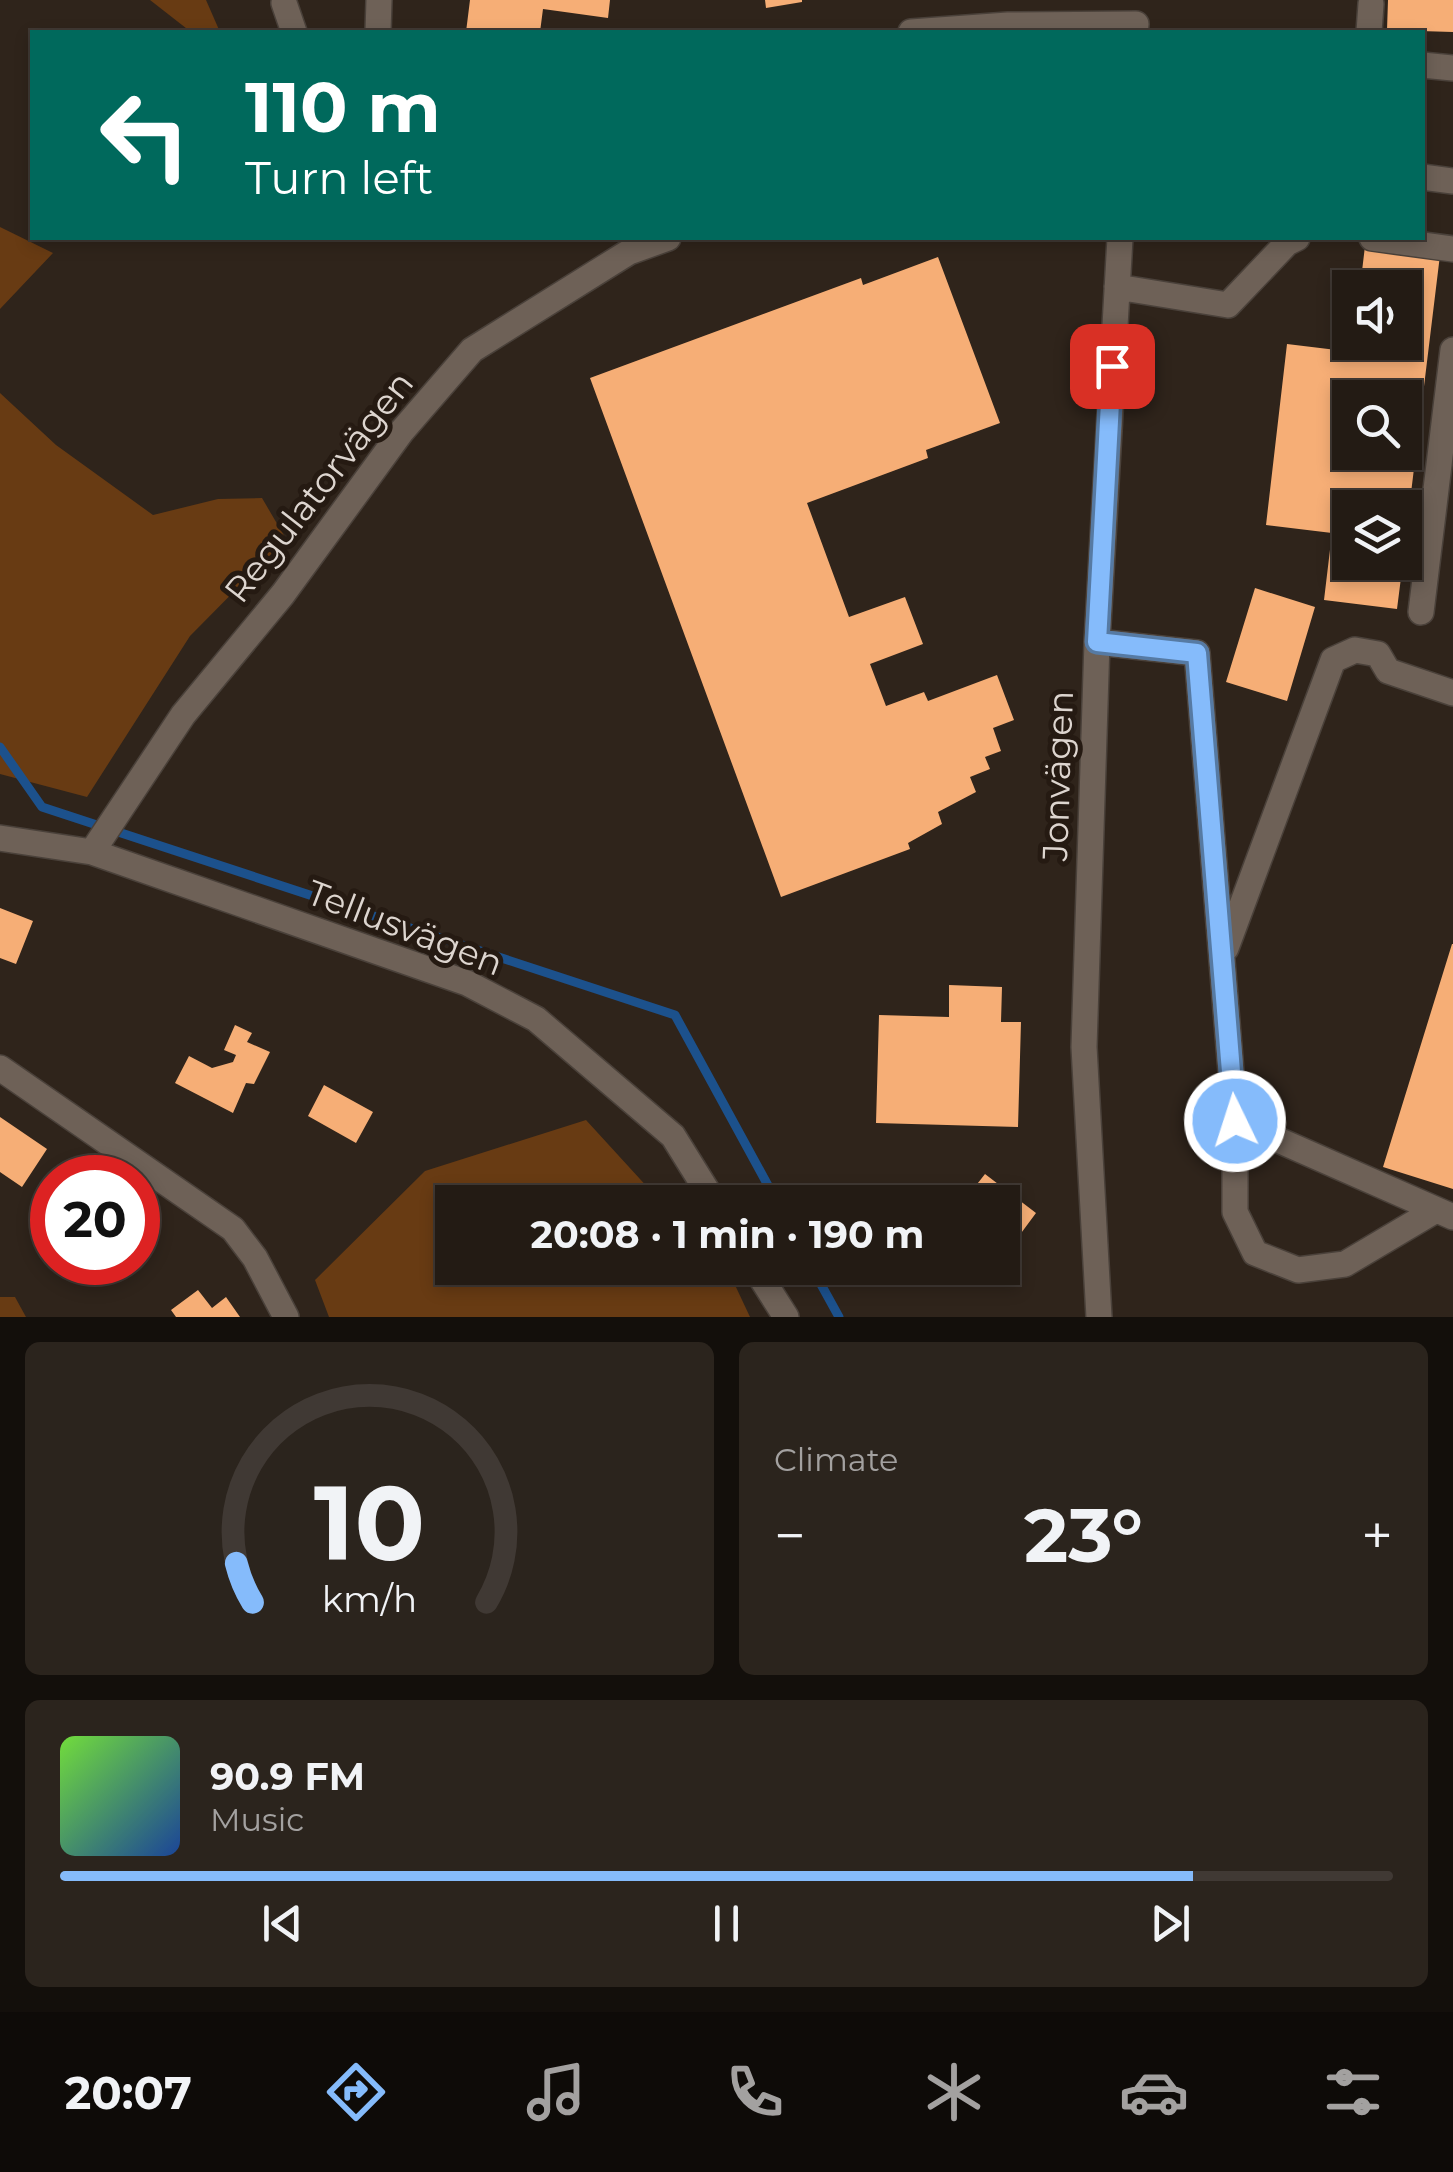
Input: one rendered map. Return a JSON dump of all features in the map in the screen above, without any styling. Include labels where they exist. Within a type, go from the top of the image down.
[{"type":"street","points":[[378,30],[379,0]]},
{"type":"street","points":[[284,1],[293,30]]},
{"type":"street","points":[[1369,30],[1370,4]]},
{"type":"street","points":[[939,30],[1136,24],[1135,30]]},
{"type":"street","points":[[1425,65],[1453,68]]},
{"type":"street","points":[[1425,177],[1453,180]]},
{"type":"street","name":"Regulatorvägen","points":[[95,847],[183,715],[283,594],[402,431],[472,350],[630,252],[663,240]]},
{"type":"street","name":"Jonvägen","points":[[1099,1317],[1084,1047],[1097,642],[1120,240]]},
{"type":"street","points":[[1117,288],[1228,305],[1294,240]]},
{"type":"street","points":[[1388,240],[1453,248]]},
{"type":"street","points":[[1421,612],[1453,350]]},
{"type":"street","points":[[1097,642],[1197,653],[1235,1121],[1235,1212],[1255,1253],[1298,1270],[1344,1264],[1445,1214]]},
{"type":"street","points":[[1223,957],[1333,660],[1355,650],[1378,654],[1388,671],[1453,693]]},
{"type":"street","name":"Tellusvägen","points":[[0,838],[95,847],[466,983],[536,1019],[673,1136],[703,1185]]},
{"type":"street","points":[[0,1068],[233,1229],[255,1258],[286,1317]]},
{"type":"street","points":[[1235,1121],[1445,1214]]},
{"type":"street","points":[[766,1285],[786,1317]]},
{"type":"shaded area","points":[[150,0],[206,0],[219,30],[188,30]]},
{"type":"shaded area","points":[[0,227],[53,253],[0,309]]},
{"type":"shaded area","points":[[0,393],[56,445],[153,515],[218,499],[262,498],[286,539],[190,636],[87,797],[0,774]]},
{"type":"shaded area","points":[[586,1120],[645,1185],[435,1185],[435,1285],[735,1285],[750,1317],[329,1317],[315,1280],[425,1171]]},
{"type":"shaded area","points":[[0,1297],[15,1297],[26,1317],[0,1317]]},
{"type":"building","points":[[470,0],[610,0],[608,18],[543,9],[540,30],[466,30]]},
{"type":"building","points":[[765,0],[802,0],[802,2],[766,8]]},
{"type":"building","points":[[1388,0],[1453,0],[1453,32],[1387,30]]},
{"type":"building","points":[[1365,246],[1440,255],[1422,403],[1422,380],[1332,380],[1332,470],[1414,470],[1411,490],[1332,490],[1332,533],[1266,525],[1287,344],[1332,349],[1332,360],[1422,360],[1422,270],[1362,270]]},
{"type":"building","points":[[938,257],[1000,423],[926,450],[928,458],[807,503],[849,617],[905,597],[923,644],[870,664],[886,706],[924,692],[928,701],[997,675],[1014,720],[993,728],[1001,751],[985,757],[990,769],[970,777],[976,792],[938,812],[942,824],[908,843],[910,849],[781,897],[590,378],[861,278],[863,285]]},
{"type":"building","points":[[1332,533],[1332,580],[1401,580],[1397,609],[1324,600]]},
{"type":"building","points":[[1255,588],[1315,607],[1287,701],[1226,682]]},
{"type":"building","points":[[0,908],[33,921],[16,964],[0,958]]},
{"type":"building","points":[[1453,944],[1453,1189],[1383,1167]]},
{"type":"building","points":[[949,985],[1002,987],[1001,1022],[1021,1022],[1018,1127],[876,1123],[879,1015],[949,1017]]},
{"type":"building","points":[[235,1025],[252,1033],[247,1042],[270,1052],[254,1084],[246,1083],[233,1113],[175,1083],[189,1056],[212,1068],[233,1062],[236,1055],[224,1050]]},
{"type":"building","points":[[324,1085],[373,1112],[356,1143],[308,1116]]},
{"type":"building","points":[[0,1117],[47,1149],[43,1155],[30,1155],[30,1175],[22,1187],[0,1172]]},
{"type":"building","points":[[985,1174],[999,1185],[976,1185]]},
{"type":"building","points":[[1020,1201],[1036,1213],[1020,1235]]},
{"type":"building","points":[[198,1290],[212,1308],[226,1297],[240,1317],[176,1317],[171,1310]]},
{"type":"waterway","points":[[0,747],[42,807],[675,1015],[768,1185]]},
{"type":"waterway","points":[[821,1285],[839,1317]]},
{"type":"route","points":[[1112,366],[1097,642],[1197,653],[1212,798],[1235,1121]]}]
